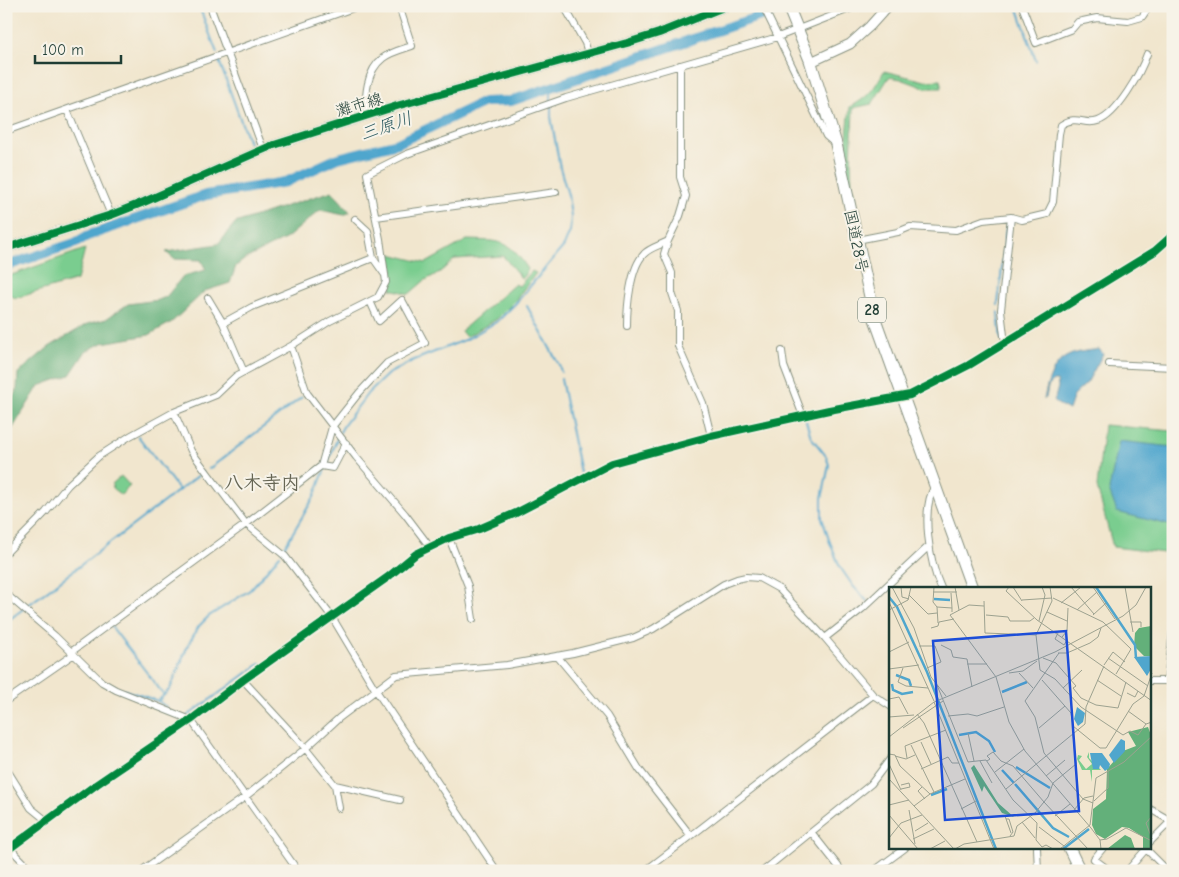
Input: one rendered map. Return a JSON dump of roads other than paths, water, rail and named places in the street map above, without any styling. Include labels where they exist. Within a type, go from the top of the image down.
[{"type":"highway","name":"国道28号","points":[[788,6],[811,62],[836,144],[875,319],[972,587]]},
{"type":"highway","points":[[1070,850],[1080,871]]},
{"type":"main road","name":"灘市線","points":[[6,248],[111,215],[263,149],[400,105],[659,33],[726,6]]},
{"type":"main road","points":[[811,62],[850,44],[888,6]]},
{"type":"street","points":[[210,6],[263,149]]},
{"type":"street","points":[[6,131],[359,6]]},
{"type":"street","points":[[366,116],[367,88],[373,70],[382,58],[412,46],[398,6]]},
{"type":"street","points":[[564,6],[588,53]]},
{"type":"street","points":[[763,6],[826,136],[836,144]]},
{"type":"street","points":[[6,553],[46,512],[60,494],[99,456],[130,436],[174,412],[216,394],[236,376],[291,346],[330,321],[378,297],[386,282],[386,276],[367,174],[407,154],[545,105],[776,35],[857,6]]},
{"type":"street","points":[[1022,6],[1036,43],[1072,29],[1078,22],[1098,18],[1128,20],[1142,17],[1148,8],[1147,6]]},
{"type":"street","points":[[858,240],[898,232],[910,227],[956,230],[983,220],[1011,217],[1022,220],[1047,214],[1053,202],[1059,134],[1062,125],[1070,119],[1096,122],[1111,114],[1121,102],[1147,54]]},
{"type":"street","points":[[680,65],[680,177],[686,196],[664,254],[672,273],[672,293],[678,311],[678,346],[703,403],[711,436]]},
{"type":"street","points":[[67,110],[111,215]]},
{"type":"street","points":[[376,217],[556,192]]},
{"type":"street","points":[[1005,344],[1001,310],[1011,217]]},
{"type":"street","points":[[355,219],[368,231],[373,258],[386,276]]},
{"type":"street","points":[[32,871],[8,849],[191,720],[243,680],[388,577],[416,554],[449,538],[479,529],[516,513],[612,463],[711,436],[910,395],[970,365],[1005,344],[1155,251],[1173,235]]},
{"type":"street","points":[[627,326],[634,272],[644,253],[668,241]]},
{"type":"street","points":[[223,324],[252,307],[373,258]]},
{"type":"street","points":[[208,298],[223,324],[244,372]]},
{"type":"street","points":[[6,701],[246,524],[320,466],[333,428],[359,393],[387,363],[425,343],[402,300],[379,320],[370,301]]},
{"type":"street","points":[[291,346],[307,393],[333,428],[430,547]]},
{"type":"street","points":[[782,351],[784,366],[803,416]]},
{"type":"street","points":[[1109,364],[1173,368]]},
{"type":"street","points":[[174,412],[191,451],[246,524],[285,556],[332,617],[375,689],[497,871]]},
{"type":"street","points":[[320,466],[333,468],[345,442]]},
{"type":"street","points":[[935,486],[930,494],[929,546],[932,565],[941,587]]},
{"type":"street","points":[[449,538],[468,586],[473,619]]},
{"type":"street","points":[[825,638],[862,609],[929,546]]},
{"type":"street","points":[[141,871],[245,797],[375,689],[396,675],[487,667],[557,656],[633,638],[653,628],[724,584],[746,577],[759,578],[779,589],[825,638],[873,695],[889,705]]},
{"type":"street","points":[[6,594],[55,636],[102,682],[116,690],[191,720],[298,871]]},
{"type":"street","points":[[1152,681],[1170,683],[1173,631]]},
{"type":"street","points":[[557,656],[607,716],[638,769],[691,836]]},
{"type":"street","points":[[243,680],[306,748],[335,785],[338,808]]},
{"type":"street","points":[[645,871],[873,695]]},
{"type":"street","points":[[763,871],[871,784],[889,760]]},
{"type":"street","points":[[6,768],[31,808],[47,821]]},
{"type":"street","points":[[335,785],[400,800]]},
{"type":"street","points":[[1152,810],[1172,820],[1152,840]]},
{"type":"street","points":[[812,832],[842,871]]},
{"type":"street","points":[[874,871],[902,850]]},
{"type":"street","points":[[1037,850],[1038,871]]},
{"type":"street","points":[[1101,850],[1094,859],[1110,871]]},
{"type":"street","points":[[1127,871],[1146,850]]},
{"type":"street","points":[[1148,850],[1168,871]]},
{"type":"water","points":[[1099,349],[1103,354],[1087,383],[1074,395],[1069,410],[1054,402],[1058,387],[1057,381],[1053,381],[1048,387],[1044,400],[1046,388],[1058,363],[1075,353]]},
{"type":"water","points":[[1119,441],[1173,447],[1173,526],[1117,512],[1109,490]]},
{"type":"waterway","points":[[199,6],[217,53]]},
{"type":"waterway","name":"三原川","points":[[6,266],[206,195],[286,182],[338,158],[398,143],[484,102],[511,101],[778,10],[803,6]]},
{"type":"waterway","points":[[1017,6],[1036,61]]},
{"type":"waterway","points":[[218,58],[249,143]]},
{"type":"waterway","points":[[340,432],[368,393],[388,374],[412,361],[467,339],[498,321],[515,304],[564,246],[570,231],[571,217],[551,117],[551,87]]},
{"type":"waterway","points":[[998,305],[1007,220]]},
{"type":"waterway","points":[[527,306],[561,372]]},
{"type":"waterway","points":[[998,312],[1001,339]]},
{"type":"waterway","points":[[561,379],[580,473]]},
{"type":"waterway","points":[[209,469],[302,397]]},
{"type":"waterway","points":[[806,421],[811,437],[826,456],[829,465],[822,498],[822,518],[829,540],[840,567],[853,586],[867,601]]},
{"type":"waterway","points":[[138,436],[179,490]]},
{"type":"waterway","points":[[327,464],[338,437]]},
{"type":"waterway","points":[[282,551],[314,497],[325,469]]},
{"type":"waterway","points":[[6,622],[203,472]]},
{"type":"waterway","points":[[158,701],[170,689],[188,645],[199,626],[209,616],[250,590],[280,555]]},
{"type":"waterway","points":[[111,626],[164,695]]},
{"type":"waterway","points":[[186,717],[261,663]]},
{"type":"waterway","points":[[124,690],[158,701],[166,707]]},
{"type":"district","name":"八木寺内","points":[[262,482]]}]
